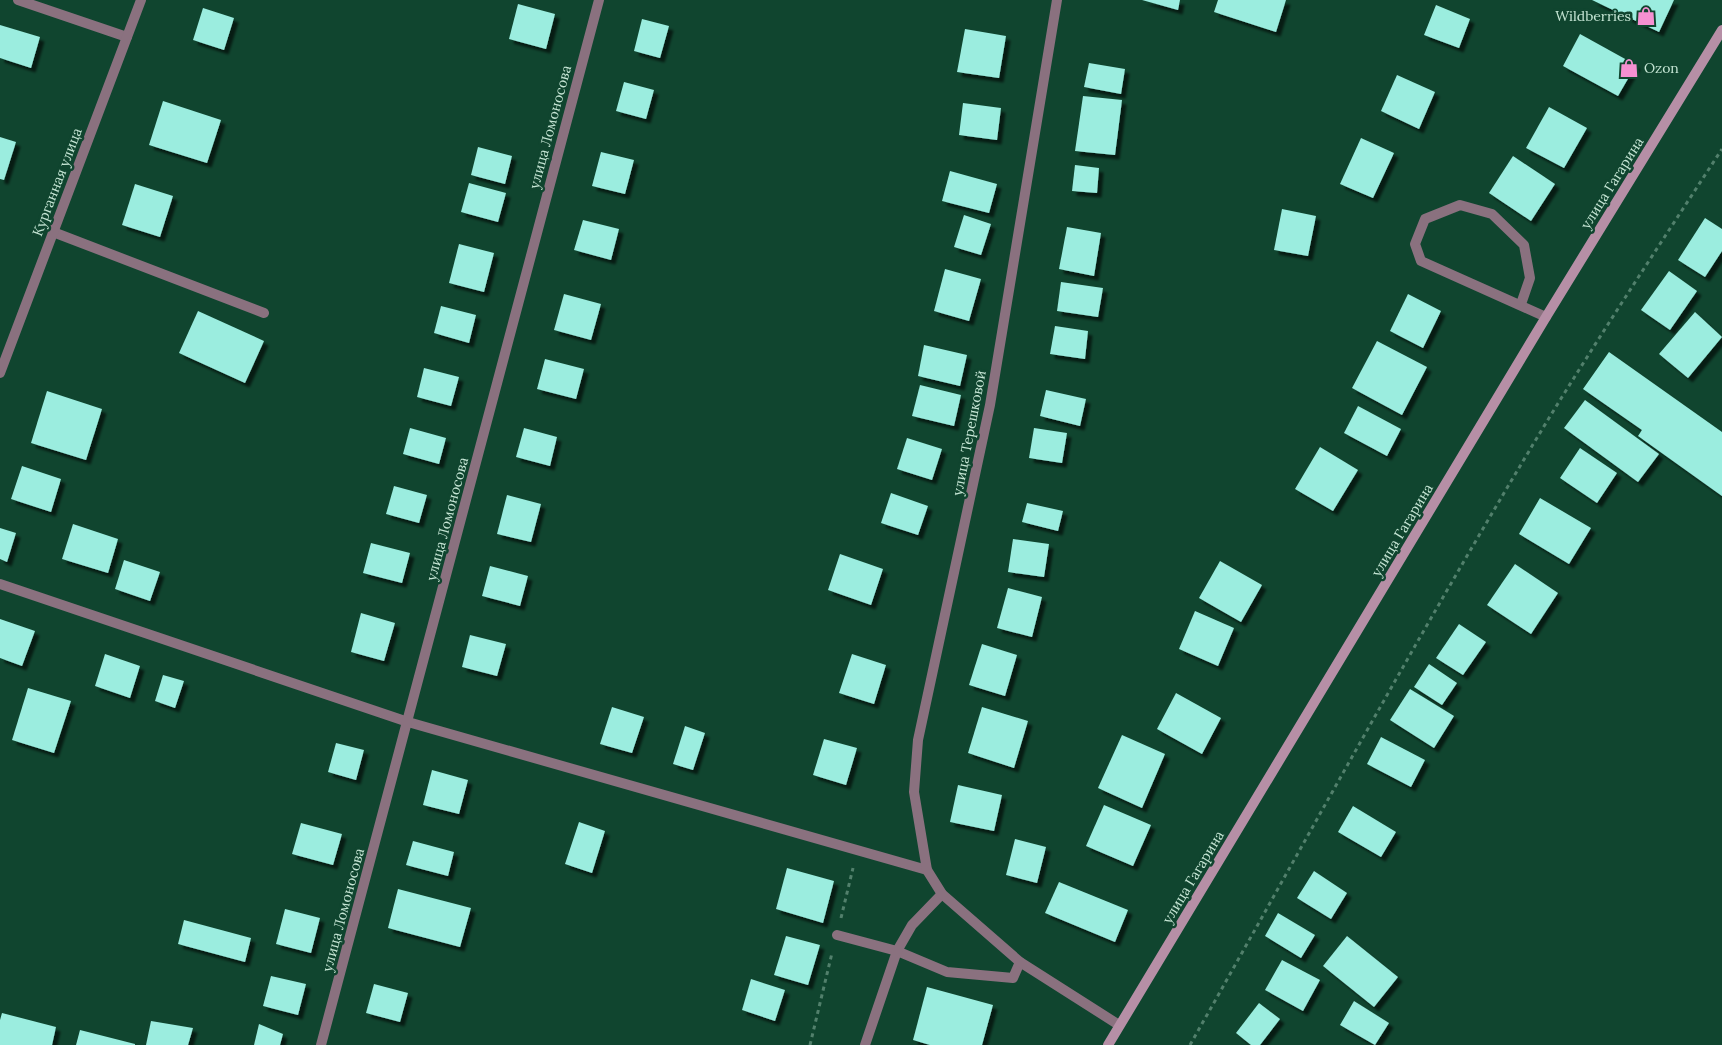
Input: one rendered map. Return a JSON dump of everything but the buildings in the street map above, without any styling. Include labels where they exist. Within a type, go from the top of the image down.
[{"type":"main road","name":"улица Гагарина","points":[[1108,1045],[1546,317],[1722,30]]},
{"type":"street","points":[[18,0],[126,38]]},
{"type":"street","name":"Курганная улица","points":[[0,373],[141,0]]},
{"type":"street","name":"улица Ломоносова","points":[[321,1045],[599,0]]},
{"type":"street","name":"улица Терешковой","points":[[927,870],[914,792],[918,740],[990,405],[1057,0]]},
{"type":"street","points":[[1521,304],[1530,278],[1524,245],[1492,214],[1460,206],[1425,219],[1415,244],[1421,260],[1546,317]]},
{"type":"street","points":[[53,232],[264,312]]},
{"type":"street","points":[[0,584],[408,722],[927,870],[942,894],[1020,962],[1119,1025]]},
{"type":"street","points":[[864,1045],[897,951],[912,925],[942,894]]},
{"type":"street","points":[[837,935],[897,951],[947,972],[1013,978],[1020,962]]},
{"type":"path","points":[[1190,1045],[1348,763],[1550,416],[1722,149]]},
{"type":"place","name":"Wildberries","points":[[1646,16]]},
{"type":"place","name":"Ozon","points":[[1629,68]]}]
